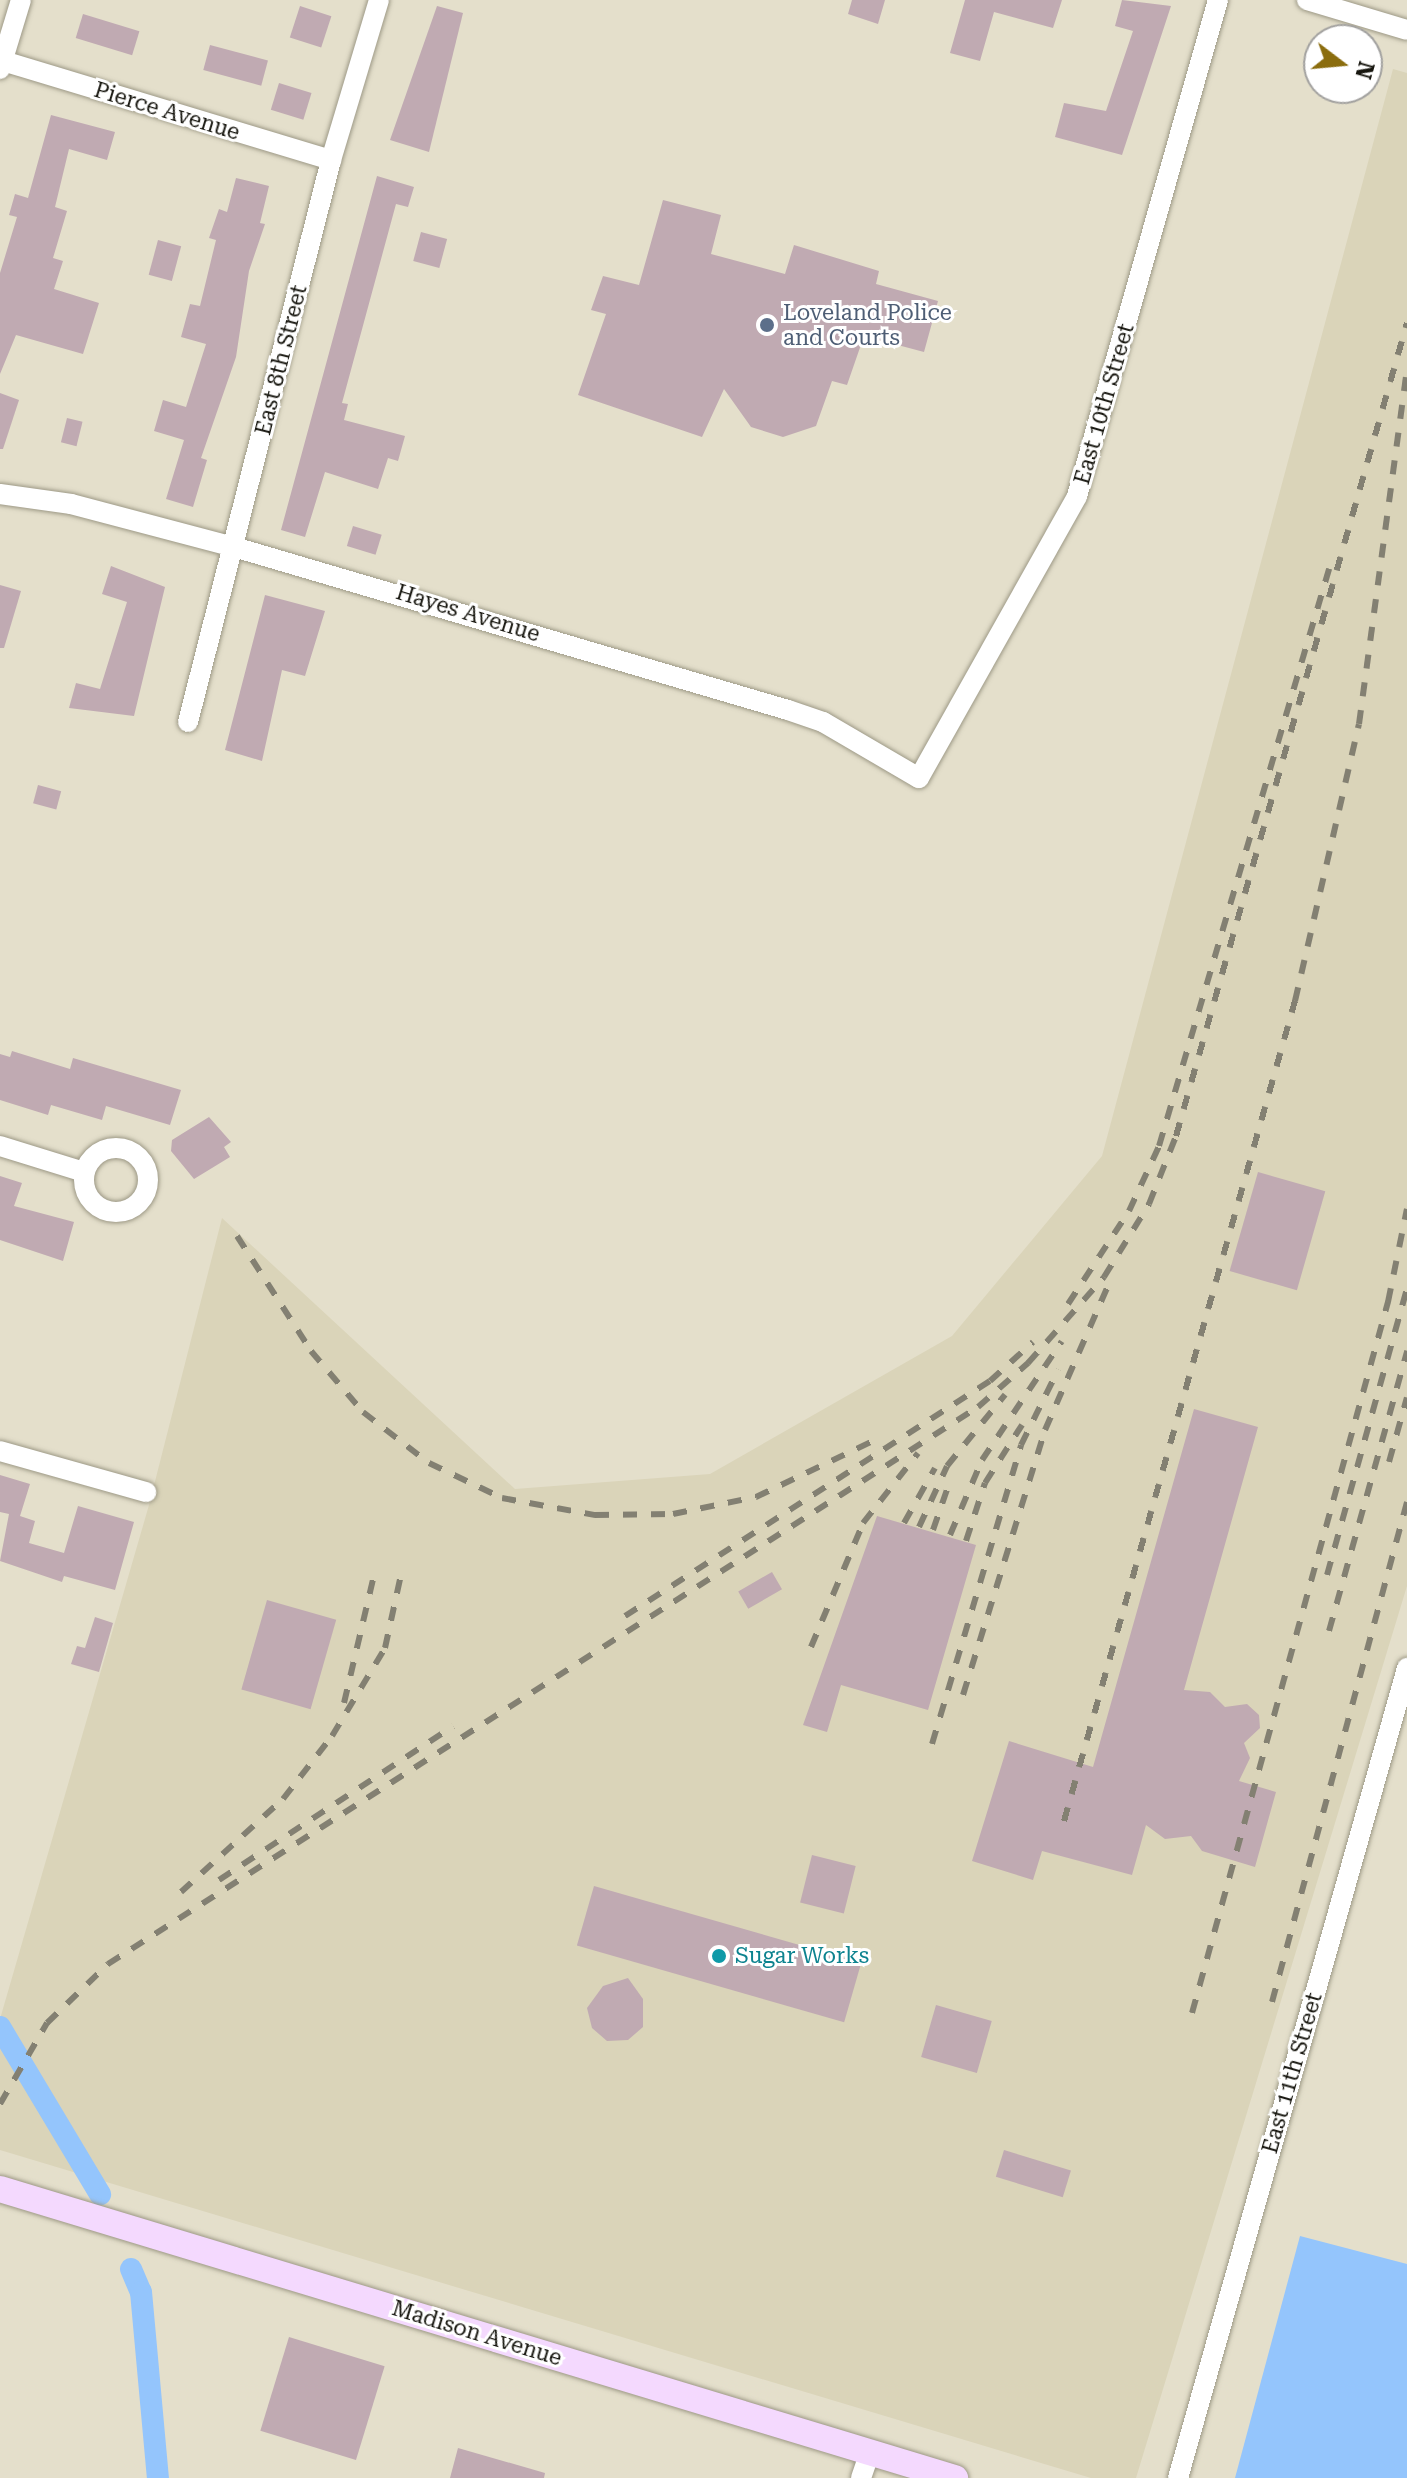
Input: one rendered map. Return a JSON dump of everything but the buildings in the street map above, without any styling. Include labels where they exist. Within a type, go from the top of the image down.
[{"type":"main road","name":"Madison Avenue","points":[[0,2189],[955,2478]]},
{"type":"street","points":[[1,65],[21,0]]},
{"type":"street","name":"East 8th Street","points":[[188,722],[331,160],[379,0]]},
{"type":"street","name":"East 10th Street","points":[[919,778],[1077,496],[1218,0]]},
{"type":"street","points":[[1307,0],[1407,30]]},
{"type":"street","name":"Pierce Avenue","points":[[1,65],[331,160]]},
{"type":"street","name":"Hayes Avenue","points":[[0,494],[71,504],[234,547],[823,722],[919,778]]},
{"type":"street","points":[[0,1146],[84,1172]]},
{"type":"street","points":[[0,1451],[146,1492]]},
{"type":"street","name":"East 11th Street","points":[[1178,2478],[1407,1668]]},
{"type":"street","points":[[861,2478],[870,2452]]},
{"type":"shaded area","points":[[1393,69],[1407,73],[1407,1586],[1136,2478],[1091,2478],[0,2150],[0,2019],[149,1505],[222,1218],[515,1489],[710,1474],[952,1336],[1102,1156]]},
{"type":"water","points":[[1300,2236],[1407,2264],[1407,2478],[1235,2478]]},
{"type":"waterway","points":[[0,2027],[100,2194]]},
{"type":"waterway","points":[[131,2269],[141,2292],[158,2478]]},
{"type":"railway","points":[[0,2104],[47,2023],[108,1964],[978,1407],[1028,1363],[1104,1277],[1149,1204],[1176,1136],[1407,323]]},
{"type":"railway","points":[[1064,1821],[1295,1001],[1359,724],[1407,368]]},
{"type":"railway","points":[[1068,1304],[1129,1211],[1159,1146],[1329,569]]},
{"type":"railway","points":[[1192,2013],[1388,1302],[1407,1209]]},
{"type":"railway","points":[[237,1236],[311,1351],[363,1412],[429,1463],[502,1498],[595,1515],[673,1514],[756,1497],[871,1442]]},
{"type":"railway","points":[[963,1695],[1045,1430],[1111,1279]]},
{"type":"railway","points":[[1327,1575],[1407,1288]]},
{"type":"railway","points":[[950,1535],[982,1460],[1062,1341]]},
{"type":"railway","points":[[625,1616],[990,1381],[1033,1342]]},
{"type":"railway","points":[[1329,1631],[1407,1351]]},
{"type":"railway","points":[[932,1744],[1021,1445],[1058,1370]]},
{"type":"railway","points":[[919,1527],[947,1466],[1005,1395]]},
{"type":"railway","points":[[1389,1462],[1407,1397]]},
{"type":"railway","points":[[966,1541],[985,1483],[1022,1425]]},
{"type":"railway","points":[[811,1647],[863,1523],[918,1453]]},
{"type":"railway","points":[[904,1523],[935,1468]]},
{"type":"railway","points":[[933,1530],[950,1481]]},
{"type":"railway","points":[[1272,2002],[1407,1502]]},
{"type":"railway","points":[[344,1703],[373,1579]]},
{"type":"railway","points":[[181,1892],[283,1799],[332,1736],[385,1648],[400,1579]]},
{"type":"railway","points":[[219,1880],[453,1726]]},
{"type":"place","name":"Loveland Police and Courts","points":[[767,325]]},
{"type":"place","name":"Sugar Works","points":[[719,1956]]}]
